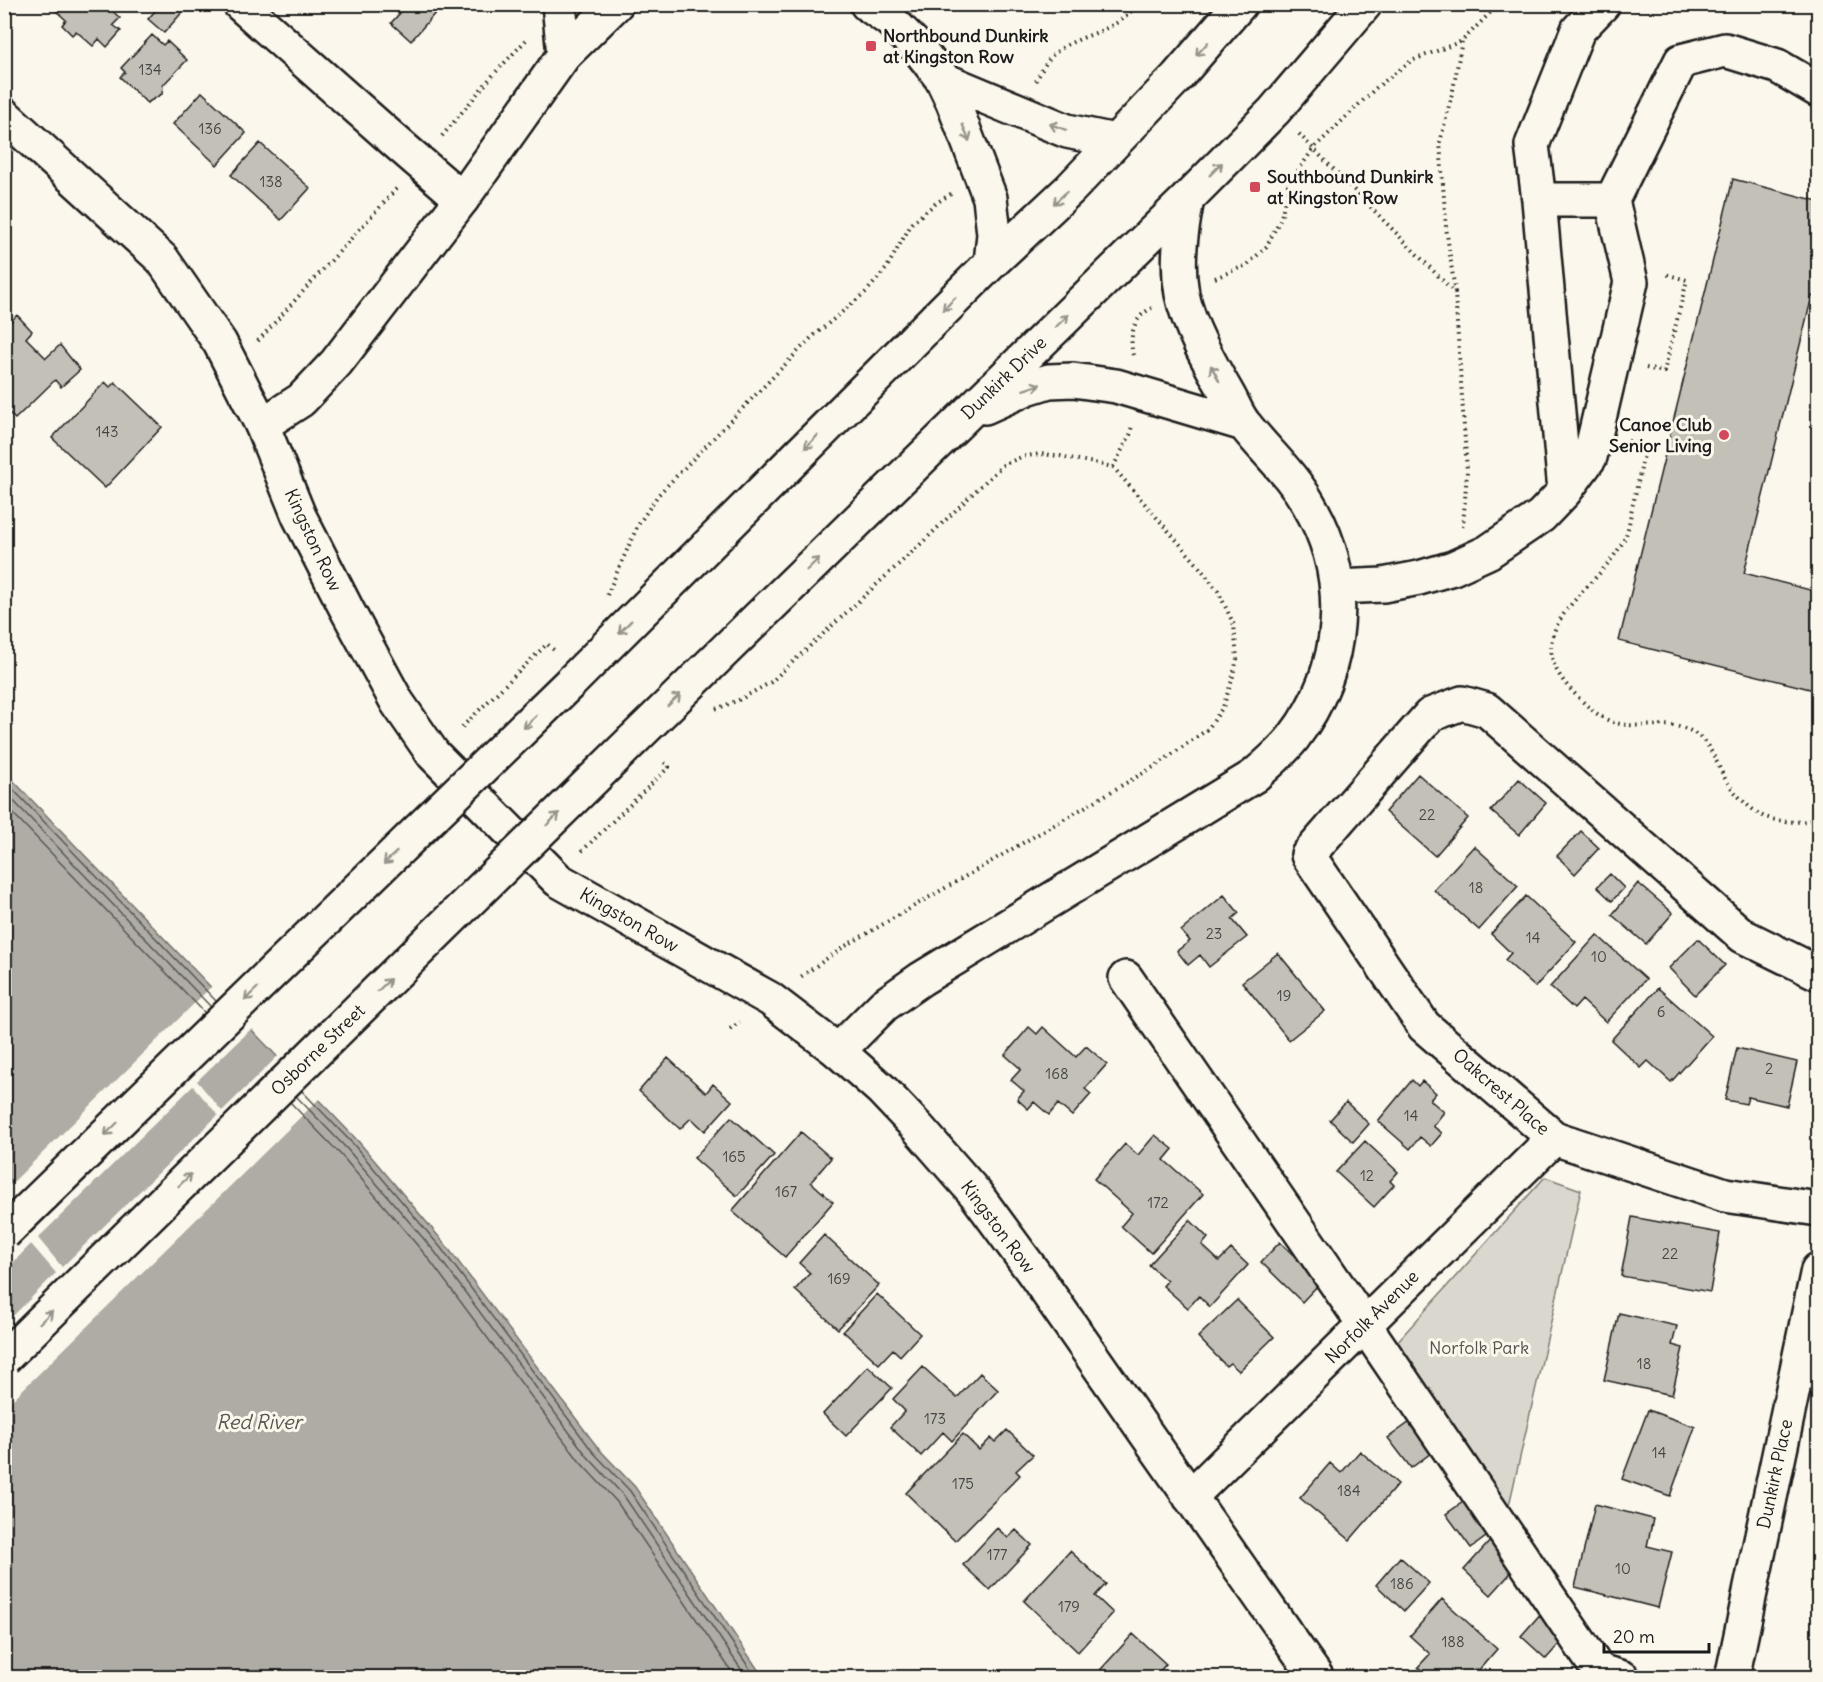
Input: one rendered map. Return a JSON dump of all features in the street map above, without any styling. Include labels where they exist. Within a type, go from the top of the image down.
[{"type":"main road","points":[[240,4],[462,198]]},
{"type":"main road","points":[[262,424],[301,400],[336,363],[462,198],[564,56],[616,4]]},
{"type":"main road","points":[[867,4],[890,20],[911,41],[942,79],[965,129],[983,177],[993,215],[994,234],[991,262]]},
{"type":"main road","points":[[4,1233],[560,665],[1070,189],[1177,77],[1240,4]]},
{"type":"main road","name":"Dunkirk Drive","points":[[645,749],[960,421],[1274,111],[1365,4]]},
{"type":"main road","points":[[1565,491],[1532,145],[1578,30],[1603,4]]},
{"type":"main road","points":[[559,5],[564,56]]},
{"type":"main road","points":[[1337,587],[1383,585],[1453,568],[1488,552],[1540,516],[1565,491],[1590,457],[1630,282],[1612,200],[1681,61],[1725,50],[1777,66],[1818,90]]},
{"type":"main road","points":[[942,79],[1067,131],[1115,141]]},
{"type":"main road","name":"Kingston Row","points":[[4,115],[162,259],[220,343],[262,424],[299,516],[346,609],[397,702],[433,754],[558,880],[770,999],[838,1051],[881,1089],[911,1120],[975,1194],[1036,1276],[1317,1677]]},
{"type":"main road","points":[[838,1051],[884,1005],[921,979],[1254,776],[1292,740],[1325,684],[1335,648],[1337,587],[1327,543],[1308,503],[1282,465],[1244,424],[1208,359],[1183,296],[1179,266],[1180,237],[1186,199]]},
{"type":"main road","points":[[1539,200],[1612,200]]},
{"type":"main road","points":[[960,421],[1005,397],[1049,381],[1073,380],[1093,382],[1137,393],[1244,424]]},
{"type":"main road","name":"Oakcrest Place","points":[[1818,973],[1743,936],[1487,710],[1462,703],[1430,715],[1308,855],[1424,1026],[1554,1138],[1725,1194],[1818,1209]]},
{"type":"main road","name":"Osborne Street","points":[[4,1358],[645,749]]},
{"type":"main road","points":[[1126,978],[1599,1671],[1623,1677]]},
{"type":"main road","name":"Norfolk Avenue","points":[[1190,1497],[1554,1138]]},
{"type":"main road","name":"Dunkirk Place","points":[[1732,1677],[1818,1270]]},
{"type":"path","points":[[1023,113],[1029,93],[1053,54],[1106,30],[1133,10],[1137,4]]},
{"type":"path","points":[[1113,467],[1130,435],[1137,393],[1137,375],[1132,350],[1133,329],[1139,317],[1148,310],[1183,296],[1216,277],[1248,265],[1266,247],[1281,218],[1288,185],[1314,148],[1377,88],[1411,61],[1462,41],[1499,4]]},
{"type":"path","points":[[233,368],[420,162],[493,75],[559,5]]},
{"type":"path","points":[[1453,568],[1463,529],[1467,471],[1455,293],[1446,226],[1440,142],[1454,90],[1462,41]]},
{"type":"path","points":[[1274,111],[1314,148],[1455,293]]},
{"type":"path","points":[[605,598],[638,525],[658,495],[811,338],[866,292],[886,270],[912,223],[936,202],[983,177]]},
{"type":"path","points":[[1630,282],[1651,271],[1687,280],[1664,372],[1643,367]]},
{"type":"path","points":[[1626,440],[1646,446],[1626,535],[1604,569],[1561,616],[1551,637],[1552,662],[1568,688],[1590,709],[1615,723],[1685,728],[1704,739],[1729,784],[1761,815],[1779,820],[1808,822],[1818,818]]},
{"type":"path","points":[[709,712],[741,699],[771,682],[1003,465],[1021,457],[1040,454],[1060,456],[1113,467],[1218,591],[1234,625],[1237,659],[1223,707],[1208,729],[1175,753],[842,948],[730,1029]]},
{"type":"path","points":[[1818,473],[1812,507],[1818,530]]},
{"type":"path","points":[[462,727],[547,644],[560,665]]},
{"type":"path","points":[[560,665],[564,646]]},
{"type":"path","points":[[582,851],[669,767],[645,749]]},
{"type":"green space","name":"Norfolk Park","points":[[1545,1177],[1581,1190],[1508,1510],[1396,1343]]},
{"type":"water","name":"Red River","points":[[4,771],[358,1141],[445,1244],[598,1448],[635,1487],[763,1677],[5,1677]]},
{"type":"pier","points":[[213,985],[253,1027],[197,1081],[222,1111],[280,1054],[321,1097],[5,1407],[5,1324],[56,1273],[31,1244],[5,1271],[5,1190]],"holes":[[[193,1086],[218,1115],[62,1267],[38,1238]]]},
{"type":"building","points":[[61,4],[105,4],[120,18],[113,25],[121,31],[107,47],[99,39],[93,46],[76,31],[72,35],[62,25],[66,20],[55,10]]},
{"type":"building","points":[[161,4],[180,4],[185,9],[164,33],[148,19]]},
{"type":"building","points":[[390,4],[443,4],[411,41],[391,23],[400,13]]},
{"type":"building","points":[[152,35],[163,45],[167,41],[187,60],[163,85],[162,94],[147,103],[120,77],[125,72],[121,68]]},
{"type":"building","points":[[202,92],[246,133],[217,165],[173,124]]},
{"type":"building","points":[[260,143],[310,188],[281,220],[231,175]]},
{"type":"building","name":"Canoe Club Senior Living","points":[[1733,179],[1818,201],[1818,297],[1812,296],[1744,573],[1818,592],[1818,691],[1619,641]]},
{"type":"building","points":[[17,315],[32,331],[26,338],[46,358],[60,345],[80,370],[61,387],[55,380],[15,419],[4,408],[4,362],[11,354],[4,347],[4,328]]},
{"type":"building","points":[[105,382],[110,387],[115,382],[162,427],[105,488],[52,438]]},
{"type":"building","points":[[1418,774],[1468,818],[1435,856],[1385,812]]},
{"type":"building","points":[[1519,779],[1546,803],[1519,835],[1491,811]]},
{"type":"building","points":[[1581,831],[1599,848],[1575,874],[1557,856]]},
{"type":"building","points":[[1474,846],[1518,886],[1479,930],[1434,890]]},
{"type":"building","points":[[1610,874],[1624,888],[1612,901],[1597,887]]},
{"type":"building","points":[[1638,883],[1673,913],[1646,944],[1612,915]]},
{"type":"building","points":[[1224,895],[1239,913],[1232,919],[1247,937],[1209,967],[1200,955],[1188,965],[1177,951],[1190,941],[1181,931]]},
{"type":"building","points":[[1526,896],[1576,942],[1535,987],[1505,960],[1511,953],[1491,934]]},
{"type":"building","points":[[1597,935],[1646,979],[1606,1022],[1582,1000],[1574,1009],[1550,987]]},
{"type":"building","points":[[1698,939],[1725,965],[1695,995],[1669,968]]},
{"type":"building","points":[[1278,953],[1325,1011],[1289,1040],[1242,982]]},
{"type":"building","points":[[1658,988],[1712,1036],[1671,1082],[1648,1061],[1641,1068],[1611,1040]]},
{"type":"building","points":[[1029,1027],[1037,1034],[1043,1027],[1076,1057],[1086,1046],[1107,1064],[1085,1089],[1091,1094],[1072,1116],[1058,1104],[1049,1115],[1034,1102],[1028,1109],[1017,1099],[1024,1091],[1011,1080],[1021,1069],[1005,1055]]},
{"type":"building","points":[[1737,1048],[1797,1062],[1787,1106],[1748,1097],[1746,1104],[1725,1100]]},
{"type":"building","points":[[668,1058],[706,1093],[713,1084],[732,1101],[705,1131],[691,1118],[680,1129],[639,1091]]},
{"type":"building","points":[[1412,1080],[1418,1086],[1422,1081],[1436,1093],[1430,1100],[1444,1112],[1433,1126],[1442,1133],[1431,1146],[1420,1137],[1410,1149],[1378,1121]]},
{"type":"building","points":[[1346,1102],[1369,1124],[1353,1142],[1330,1120]]},
{"type":"building","points":[[731,1117],[774,1155],[737,1196],[694,1158]]},
{"type":"building","points":[[801,1132],[831,1158],[811,1182],[833,1202],[785,1257],[732,1211]]},
{"type":"building","points":[[1155,1135],[1173,1149],[1164,1160],[1203,1194],[1151,1253],[1121,1226],[1132,1213],[1094,1179],[1125,1144],[1138,1155]]},
{"type":"building","points":[[1365,1141],[1398,1172],[1390,1181],[1394,1185],[1374,1207],[1336,1172]]},
{"type":"building","points":[[1632,1217],[1720,1233],[1710,1292],[1621,1276]]},
{"type":"building","points":[[1190,1220],[1208,1238],[1202,1245],[1219,1261],[1231,1249],[1248,1265],[1210,1307],[1199,1296],[1188,1308],[1163,1286],[1167,1281],[1149,1265]]},
{"type":"building","points":[[824,1235],[879,1285],[838,1329],[795,1290],[810,1273],[799,1263]]},
{"type":"building","points":[[1280,1242],[1321,1282],[1302,1302],[1261,1262]]},
{"type":"building","points":[[877,1294],[920,1334],[900,1356],[893,1349],[879,1364],[843,1331]]},
{"type":"building","points":[[1237,1300],[1274,1337],[1239,1371],[1230,1363],[1226,1366],[1198,1337]]},
{"type":"building","points":[[1619,1313],[1677,1326],[1672,1345],[1683,1348],[1672,1395],[1604,1380]]},
{"type":"building","points":[[868,1366],[892,1388],[846,1436],[823,1414]]},
{"type":"building","points":[[923,1367],[957,1398],[980,1373],[998,1390],[952,1441],[943,1432],[921,1456],[890,1427],[905,1411],[893,1399]]},
{"type":"building","points":[[1648,1410],[1695,1427],[1670,1496],[1622,1479]]},
{"type":"building","points":[[1417,1417],[1439,1447],[1411,1468],[1388,1438]]},
{"type":"building","points":[[1007,1430],[1033,1455],[1016,1471],[1020,1475],[955,1541],[906,1493],[963,1434],[979,1450],[991,1438],[995,1442]]},
{"type":"building","points":[[1360,1451],[1398,1484],[1350,1540],[1300,1498],[1330,1463],[1341,1473]]},
{"type":"building","points":[[1470,1497],[1494,1531],[1471,1548],[1446,1514]]},
{"type":"building","points":[[1595,1504],[1653,1519],[1647,1546],[1672,1552],[1658,1608],[1575,1587]]},
{"type":"building","points":[[997,1528],[1008,1538],[1016,1530],[1032,1545],[990,1590],[963,1565]]},
{"type":"building","points":[[1491,1540],[1518,1565],[1491,1595],[1464,1570]]},
{"type":"building","points":[[1070,1551],[1106,1584],[1095,1596],[1113,1613],[1078,1652],[1024,1601]]},
{"type":"building","points":[[1400,1557],[1429,1583],[1404,1611],[1376,1585]]},
{"type":"building","points":[[1442,1599],[1497,1649],[1472,1678],[1430,1678],[1418,1667],[1430,1654],[1410,1636]]},
{"type":"building","points":[[1543,1611],[1569,1633],[1546,1659],[1521,1636]]},
{"type":"building","points":[[1133,1634],[1166,1664],[1154,1678],[1093,1678]]},
{"type":"place","name":"Northbound Dunkirk at Kingston Row","points":[[871,46]]},
{"type":"place","name":"Southbound Dunkirk at Kingston Row","points":[[1255,187]]},
{"type":"place","name":"Canoe Club Senior Living","points":[[1724,435]]}]
